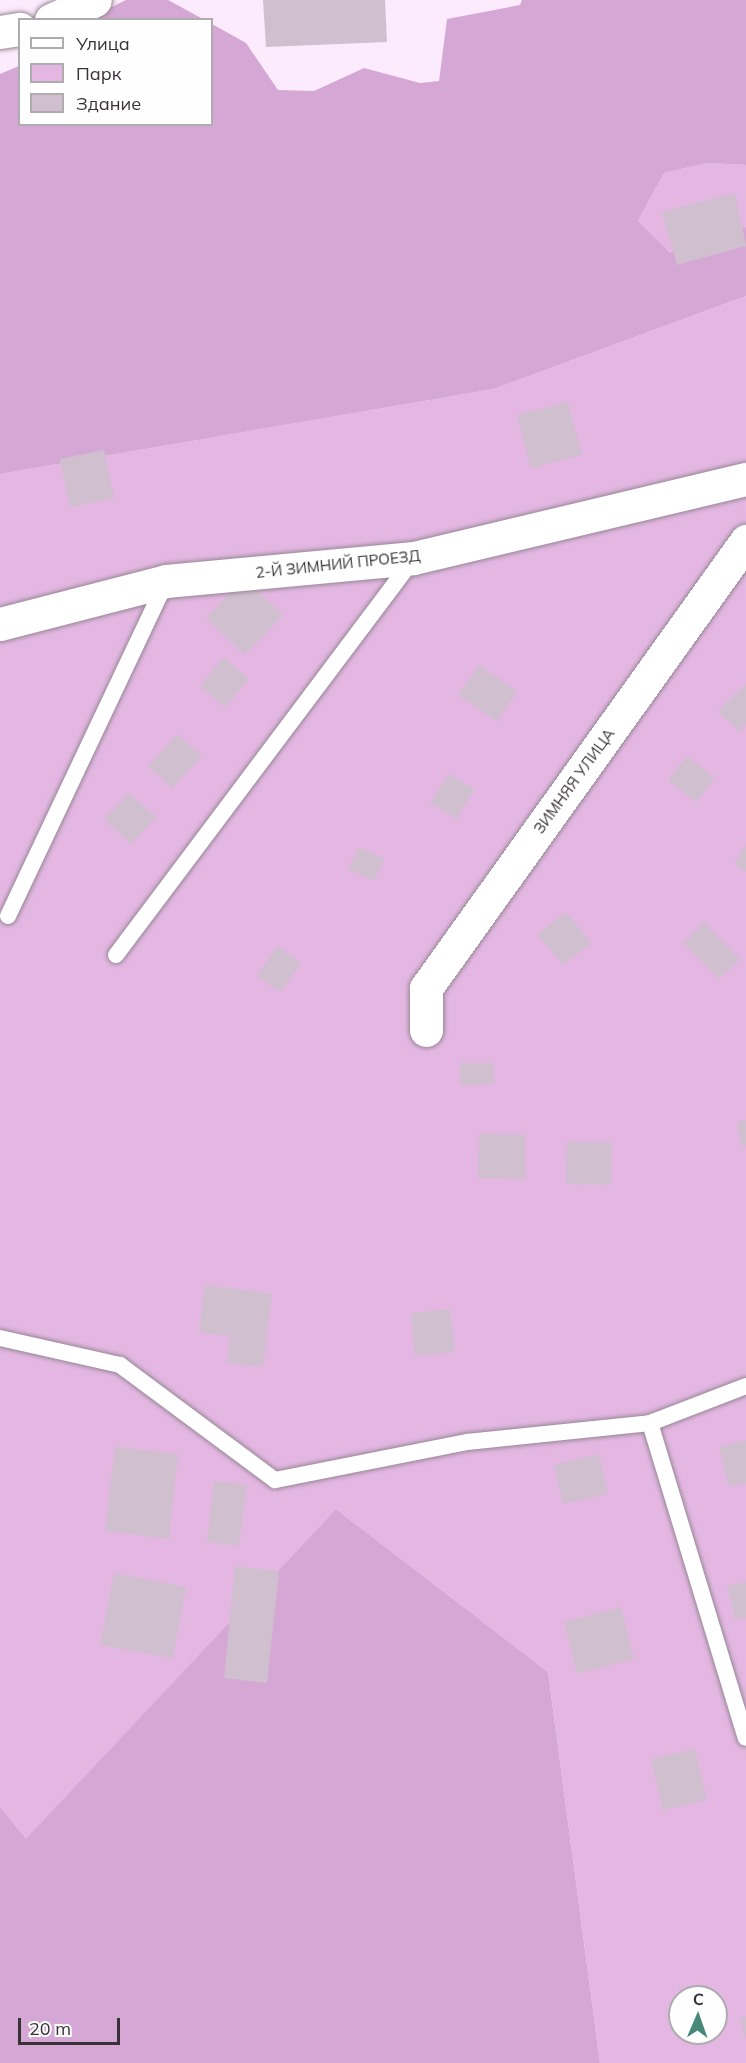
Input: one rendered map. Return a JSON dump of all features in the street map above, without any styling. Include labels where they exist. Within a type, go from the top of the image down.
[{"type":"street","points":[[55,18],[95,0]]},
{"type":"street","points":[[0,32],[18,29]]},
{"type":"street","name":"2-Й ЗИМНИЙ ПРОЕЗД","points":[[0,624],[166,581],[414,558],[746,479]]},
{"type":"street","name":"ЗИМНЯЯ УЛИЦА","points":[[426,1030],[426,988],[746,541]]},
{"type":"lane","points":[[116,955],[414,558]]},
{"type":"lane","points":[[8,916],[166,581]]},
{"type":"lane","points":[[0,1338],[120,1365],[274,1480],[466,1442],[650,1423],[746,1386]]},
{"type":"lane","points":[[650,1423],[746,1738]]},
{"type":"green space","points":[[707,163],[746,165],[746,227],[668,252],[638,221],[664,173]]},
{"type":"green space","points":[[746,296],[746,2063],[600,2063],[548,1672],[336,1509],[26,1840],[0,1807],[0,474],[494,389]]},
{"type":"shaded area","points":[[126,0],[168,0],[201,18],[89,18]]},
{"type":"shaded area","points":[[522,0],[746,0],[746,165],[707,163],[664,173],[638,221],[669,252],[746,227],[746,296],[494,389],[0,474],[0,74],[18,66],[18,126],[213,126],[213,25],[246,43],[278,90],[314,91],[364,68],[420,83],[439,81],[447,19],[520,5]]},
{"type":"shaded area","points":[[336,1509],[548,1672],[600,2063],[0,2063],[0,1807],[26,1839]]},
{"type":"building","points":[[263,0],[385,0],[387,42],[266,47]]},
{"type":"building","points":[[735,193],[746,246],[677,265],[662,212]]},
{"type":"building","points":[[568,402],[582,455],[531,468],[517,415]]},
{"type":"building","points":[[104,450],[114,498],[70,507],[60,459]]},
{"type":"building","points":[[244,578],[283,615],[245,655],[206,618]]},
{"type":"building","points":[[224,657],[249,679],[225,707],[200,686]]},
{"type":"building","points":[[479,665],[517,691],[497,722],[458,695]]},
{"type":"building","points":[[746,684],[746,724],[739,732],[718,711]]},
{"type":"building","points":[[177,734],[202,756],[172,788],[148,766]]},
{"type":"building","points":[[687,756],[715,778],[696,802],[668,780]]},
{"type":"building","points":[[449,774],[475,789],[456,819],[430,803]]},
{"type":"building","points":[[129,793],[156,817],[131,844],[104,819]]},
{"type":"building","points":[[746,845],[746,872],[734,864]]},
{"type":"building","points":[[359,847],[385,859],[374,881],[348,869]]},
{"type":"building","points":[[566,912],[591,943],[563,965],[537,934]]},
{"type":"building","points":[[704,922],[740,959],[719,979],[683,943]]},
{"type":"building","points":[[277,946],[301,963],[281,992],[257,976]]},
{"type":"building","points":[[460,1063],[493,1063],[494,1084],[460,1085]]},
{"type":"building","points":[[746,1120],[746,1145],[741,1146],[737,1122]]},
{"type":"building","points":[[479,1134],[525,1135],[525,1179],[478,1178]]},
{"type":"building","points":[[567,1142],[612,1143],[611,1185],[566,1184]]},
{"type":"building","points":[[205,1285],[272,1294],[263,1367],[227,1363],[230,1336],[199,1332]]},
{"type":"building","points":[[450,1309],[455,1352],[415,1356],[411,1313]]},
{"type":"building","points":[[746,1440],[746,1483],[729,1487],[719,1447]]},
{"type":"building","points":[[115,1447],[178,1454],[169,1539],[105,1531]]},
{"type":"building","points":[[599,1454],[608,1494],[563,1504],[554,1465]]},
{"type":"building","points":[[214,1481],[247,1485],[239,1546],[207,1542]]},
{"type":"building","points":[[235,1566],[279,1571],[267,1683],[224,1678]]},
{"type":"building","points":[[114,1573],[186,1587],[173,1658],[100,1645]]},
{"type":"building","points":[[746,1582],[746,1617],[735,1620],[727,1586]]},
{"type":"building","points":[[621,1607],[634,1659],[577,1674],[564,1622]]},
{"type":"building","points":[[695,1749],[707,1800],[663,1810],[651,1759]]},
{"type":"building","points":[[746,2017],[746,2037],[745,2037],[740,2018]]}]
